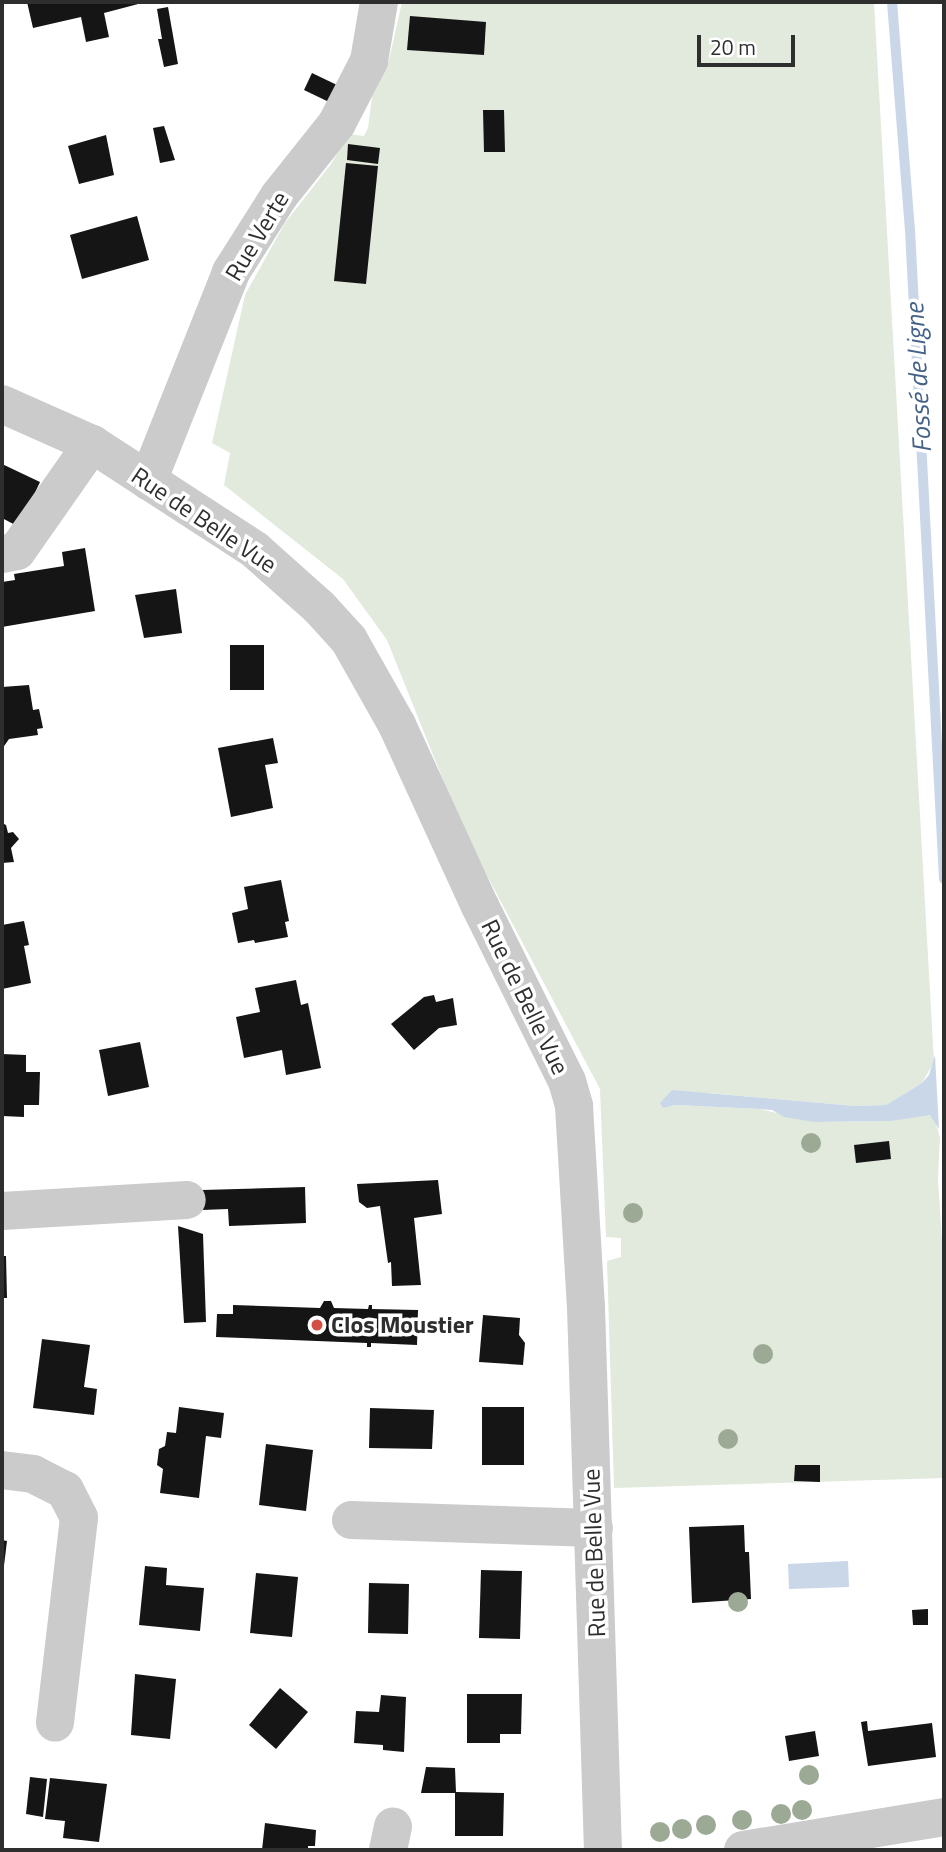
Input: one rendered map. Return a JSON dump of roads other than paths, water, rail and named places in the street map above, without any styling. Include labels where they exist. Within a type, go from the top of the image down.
[{"type":"street","name":"Rue Verte","points":[[148,481],[232,272],[279,196],[337,123],[369,61],[379,2]]},
{"type":"street","name":"Rue de Belle Vue","points":[[2,404],[92,444],[255,550],[320,608],[349,640],[397,725],[480,906],[557,1057],[574,1106],[594,1528],[603,1850]]},
{"type":"street","points":[[2,554],[17,551],[92,444]]},
{"type":"street","points":[[2,1211],[187,1200]]},
{"type":"street","points":[[2,1470],[33,1474],[65,1490],[79,1518],[55,1723]]},
{"type":"street","points":[[351,1520],[594,1528]]},
{"type":"street","points":[[743,1850],[944,1817]]},
{"type":"water","points":[[935,1055],[939,1129],[930,1115],[891,1121],[814,1122],[784,1117],[772,1110],[675,1105],[663,1108],[660,1103],[672,1090],[855,1106],[886,1105],[922,1083],[929,1075]]},
{"type":"water","points":[[848,1561],[849,1587],[789,1589],[788,1564]]},
{"type":"waterway","name":"Fossé de Ligne","points":[[892,2],[910,230],[944,879]]},
{"type":"place","name":"Clos Moustier","points":[[317,1325]]}]
